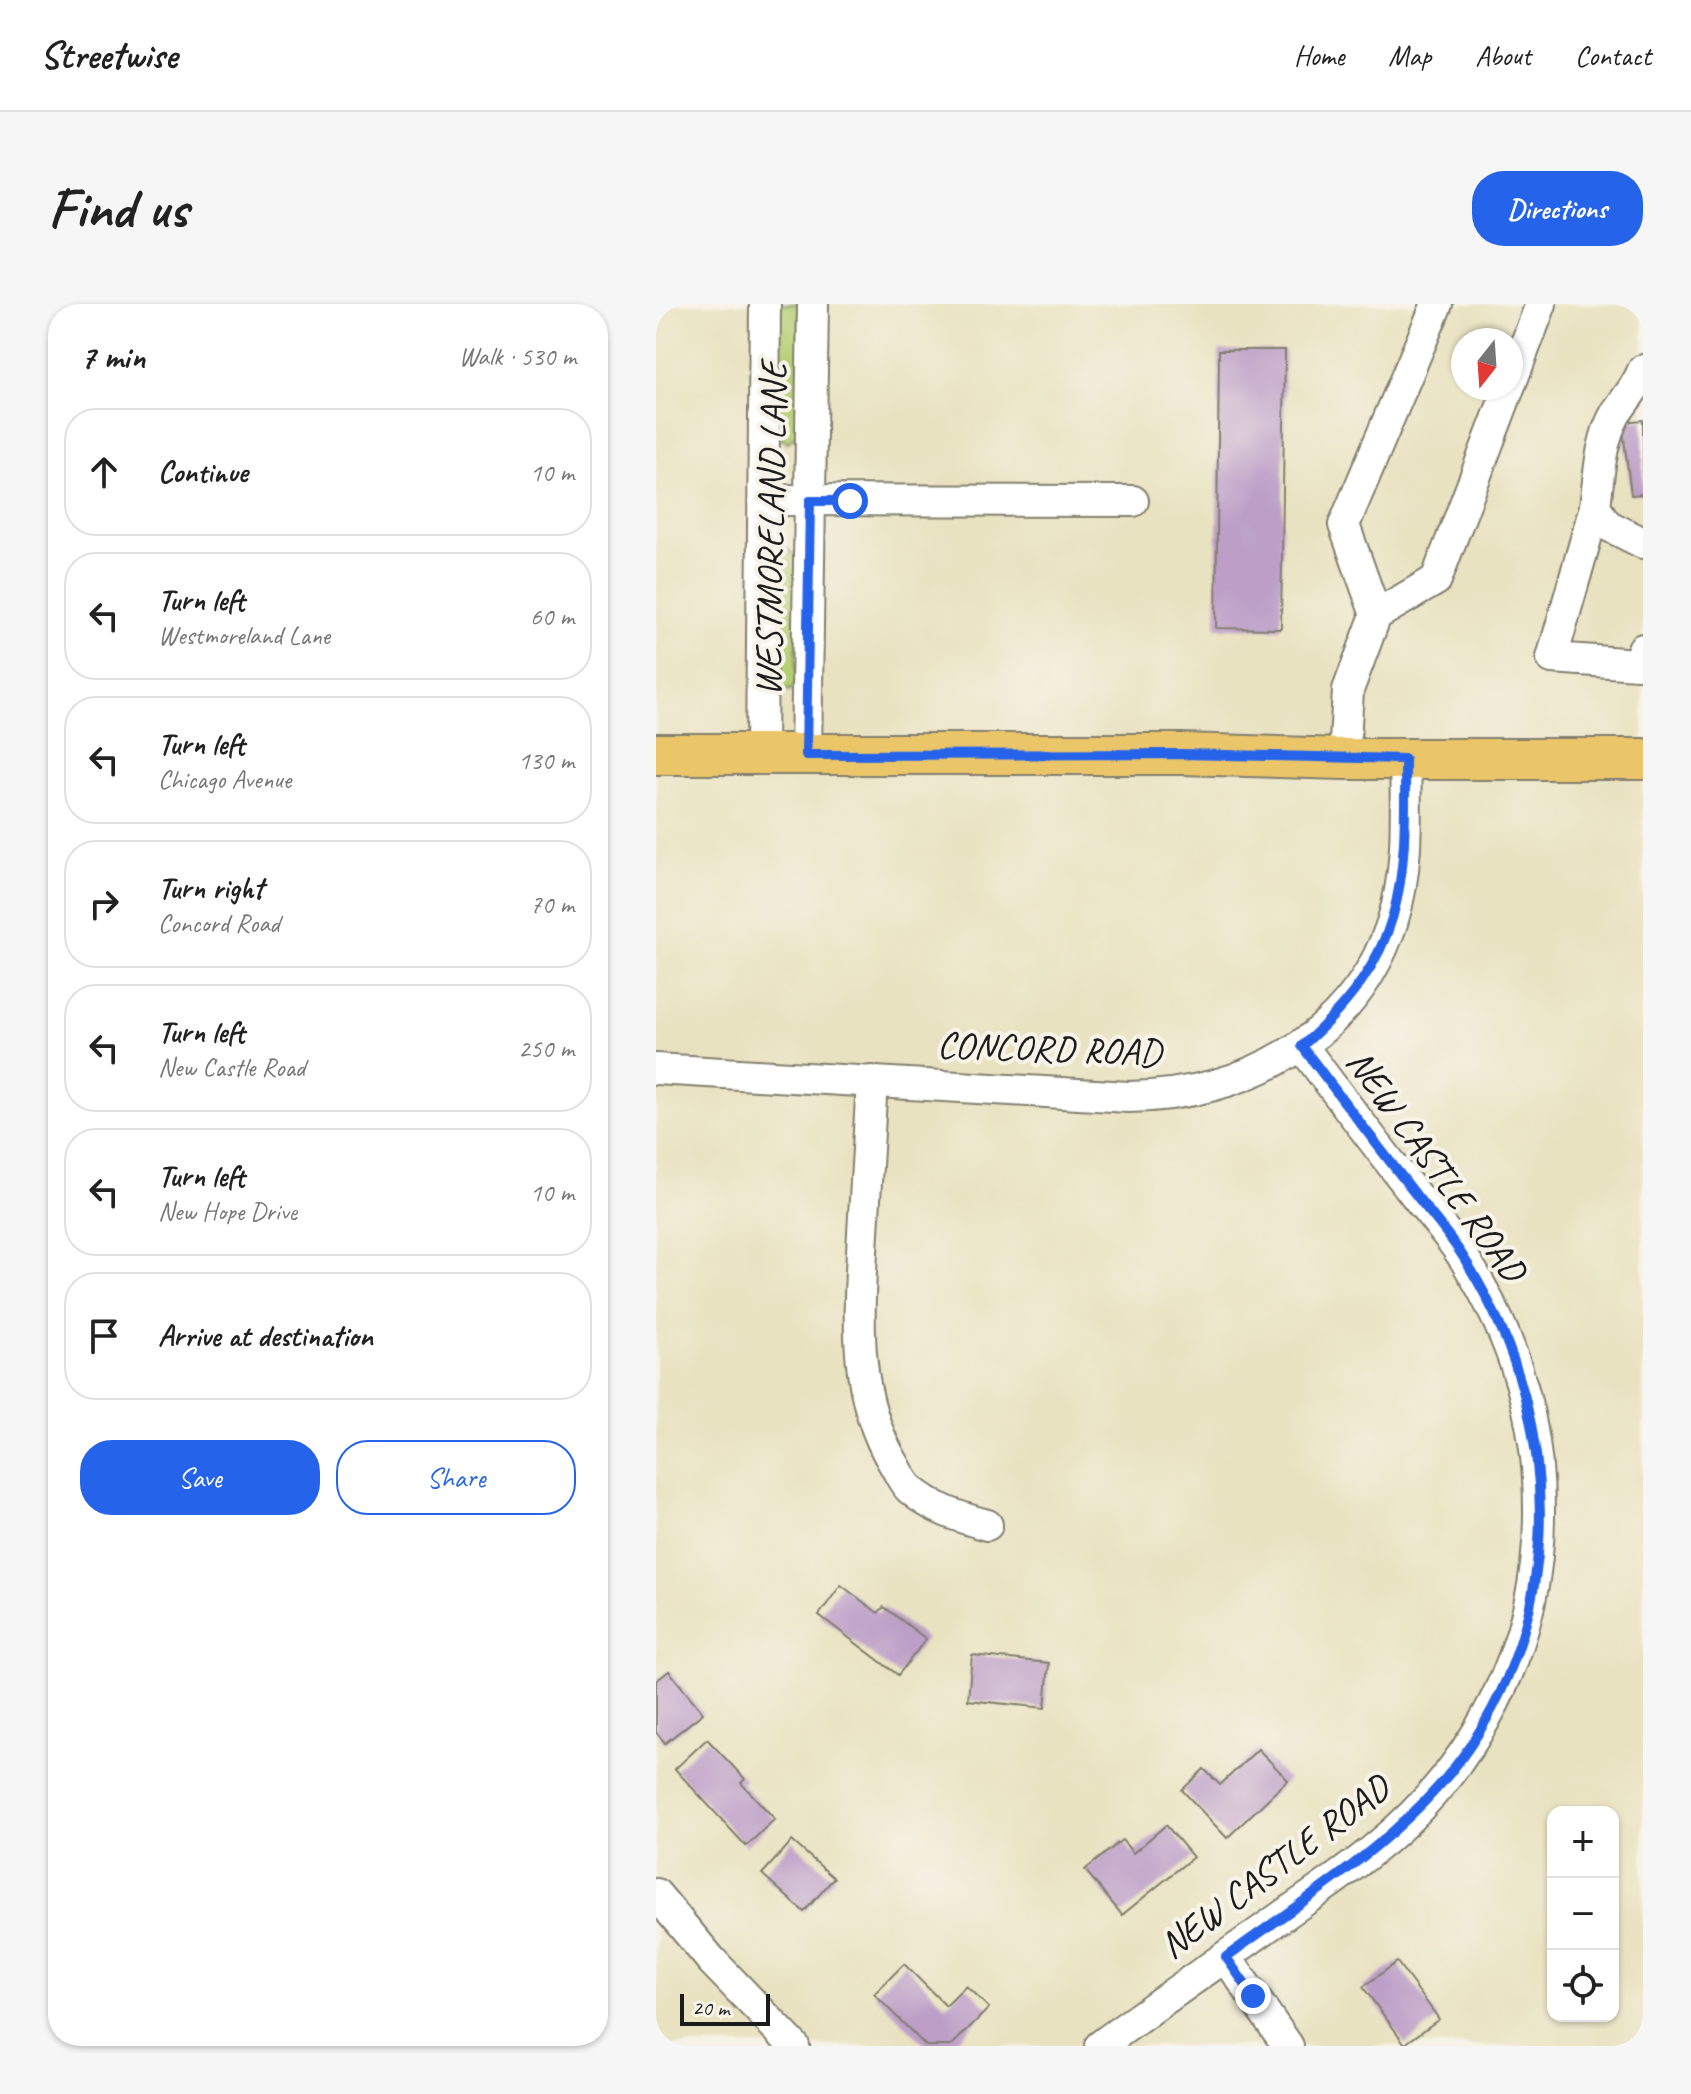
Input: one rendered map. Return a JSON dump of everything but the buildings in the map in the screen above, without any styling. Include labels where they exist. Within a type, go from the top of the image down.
[{"type":"main road","points":[[656,754],[1182,754],[1344,759],[1643,759]]},
{"type":"street","name":"WESTMORELAND LANE","points":[[761,755],[765,304]]},
{"type":"street","name":"WESTMORELAND LANE","points":[[806,755],[813,304]]},
{"type":"street","points":[[1376,615],[1344,525],[1437,304]]},
{"type":"street","points":[[1523,352],[1541,304]]},
{"type":"street","points":[[1643,370],[1637,386],[1615,415],[1601,456],[1595,507],[1552,658],[1638,664],[1643,649]]},
{"type":"street","points":[[1344,759],[1348,690],[1376,615],[1436,580],[1505,400]]},
{"type":"street","points":[[764,500],[1133,501]]},
{"type":"street","points":[[1595,507],[1607,525],[1643,543]]},
{"type":"street","name":"CONCORD ROAD","points":[[656,1069],[1154,1097],[1192,1091],[1269,1067],[1302,1046],[1354,994],[1378,955],[1392,924],[1405,849],[1405,759]]},
{"type":"street","name":"NEW CASTLE ROAD","points":[[1100,2046],[1375,1849],[1427,1799],[1462,1758],[1479,1732],[1513,1666],[1529,1608],[1539,1538],[1539,1482],[1524,1388],[1501,1326],[1467,1261],[1302,1046]]},
{"type":"street","points":[[872,1081],[859,1352],[872,1420],[907,1487],[954,1516],[987,1525]]},
{"type":"street","points":[[656,1894],[712,1961],[794,2046]]},
{"type":"street","points":[[1226,1957],[1288,2046]]},
{"type":"green space","points":[[777,304],[800,304],[798,434],[788,442],[777,437]]},
{"type":"green space","points":[[785,548],[798,556],[796,683],[791,690],[783,691],[773,681],[774,558]]},
{"type":"route","points":[[850,501],[810,501],[806,755],[1182,754],[1405,759],[1405,849],[1392,924],[1378,955],[1354,994],[1302,1046],[1467,1261],[1501,1326],[1524,1388],[1537,1451],[1539,1538],[1536,1571],[1513,1666],[1462,1758],[1427,1799],[1375,1849],[1226,1957],[1253,1996]]}]
